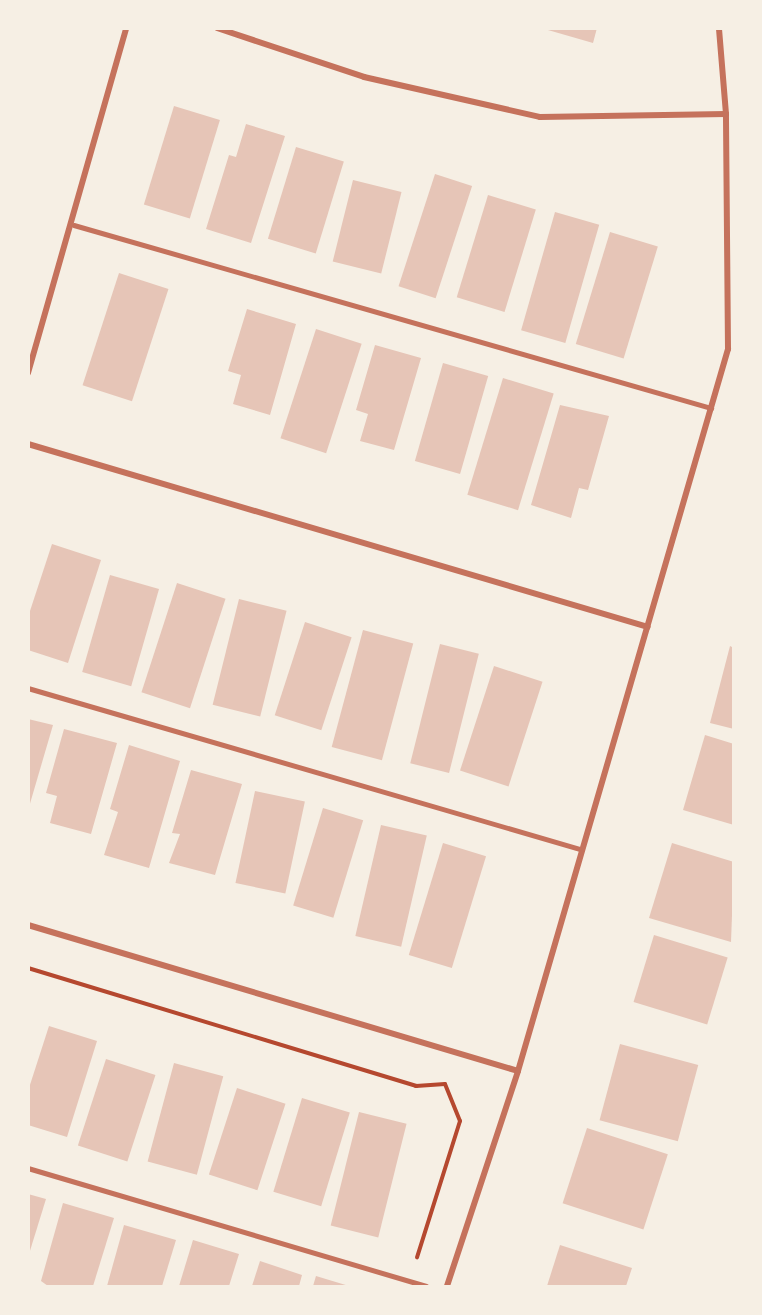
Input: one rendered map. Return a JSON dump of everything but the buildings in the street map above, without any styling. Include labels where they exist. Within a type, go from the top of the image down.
[{"type":"street","points":[[28,373],[74,225],[126,28]]},
{"type":"street","points":[[218,28],[364,77],[540,117],[726,114]]},
{"type":"street","points":[[447,1287],[518,1071],[580,849],[648,627],[728,349],[726,114],[719,28]]},
{"type":"street","points":[[28,444],[648,627]]},
{"type":"street","points":[[28,925],[518,1071]]},
{"type":"lane","points":[[74,225],[711,408]]},
{"type":"lane","points":[[28,688],[580,849]]},
{"type":"lane","points":[[28,1168],[426,1287]]},
{"type":"path","points":[[28,968],[416,1086],[445,1084],[459,1121],[410,1281]]}]
